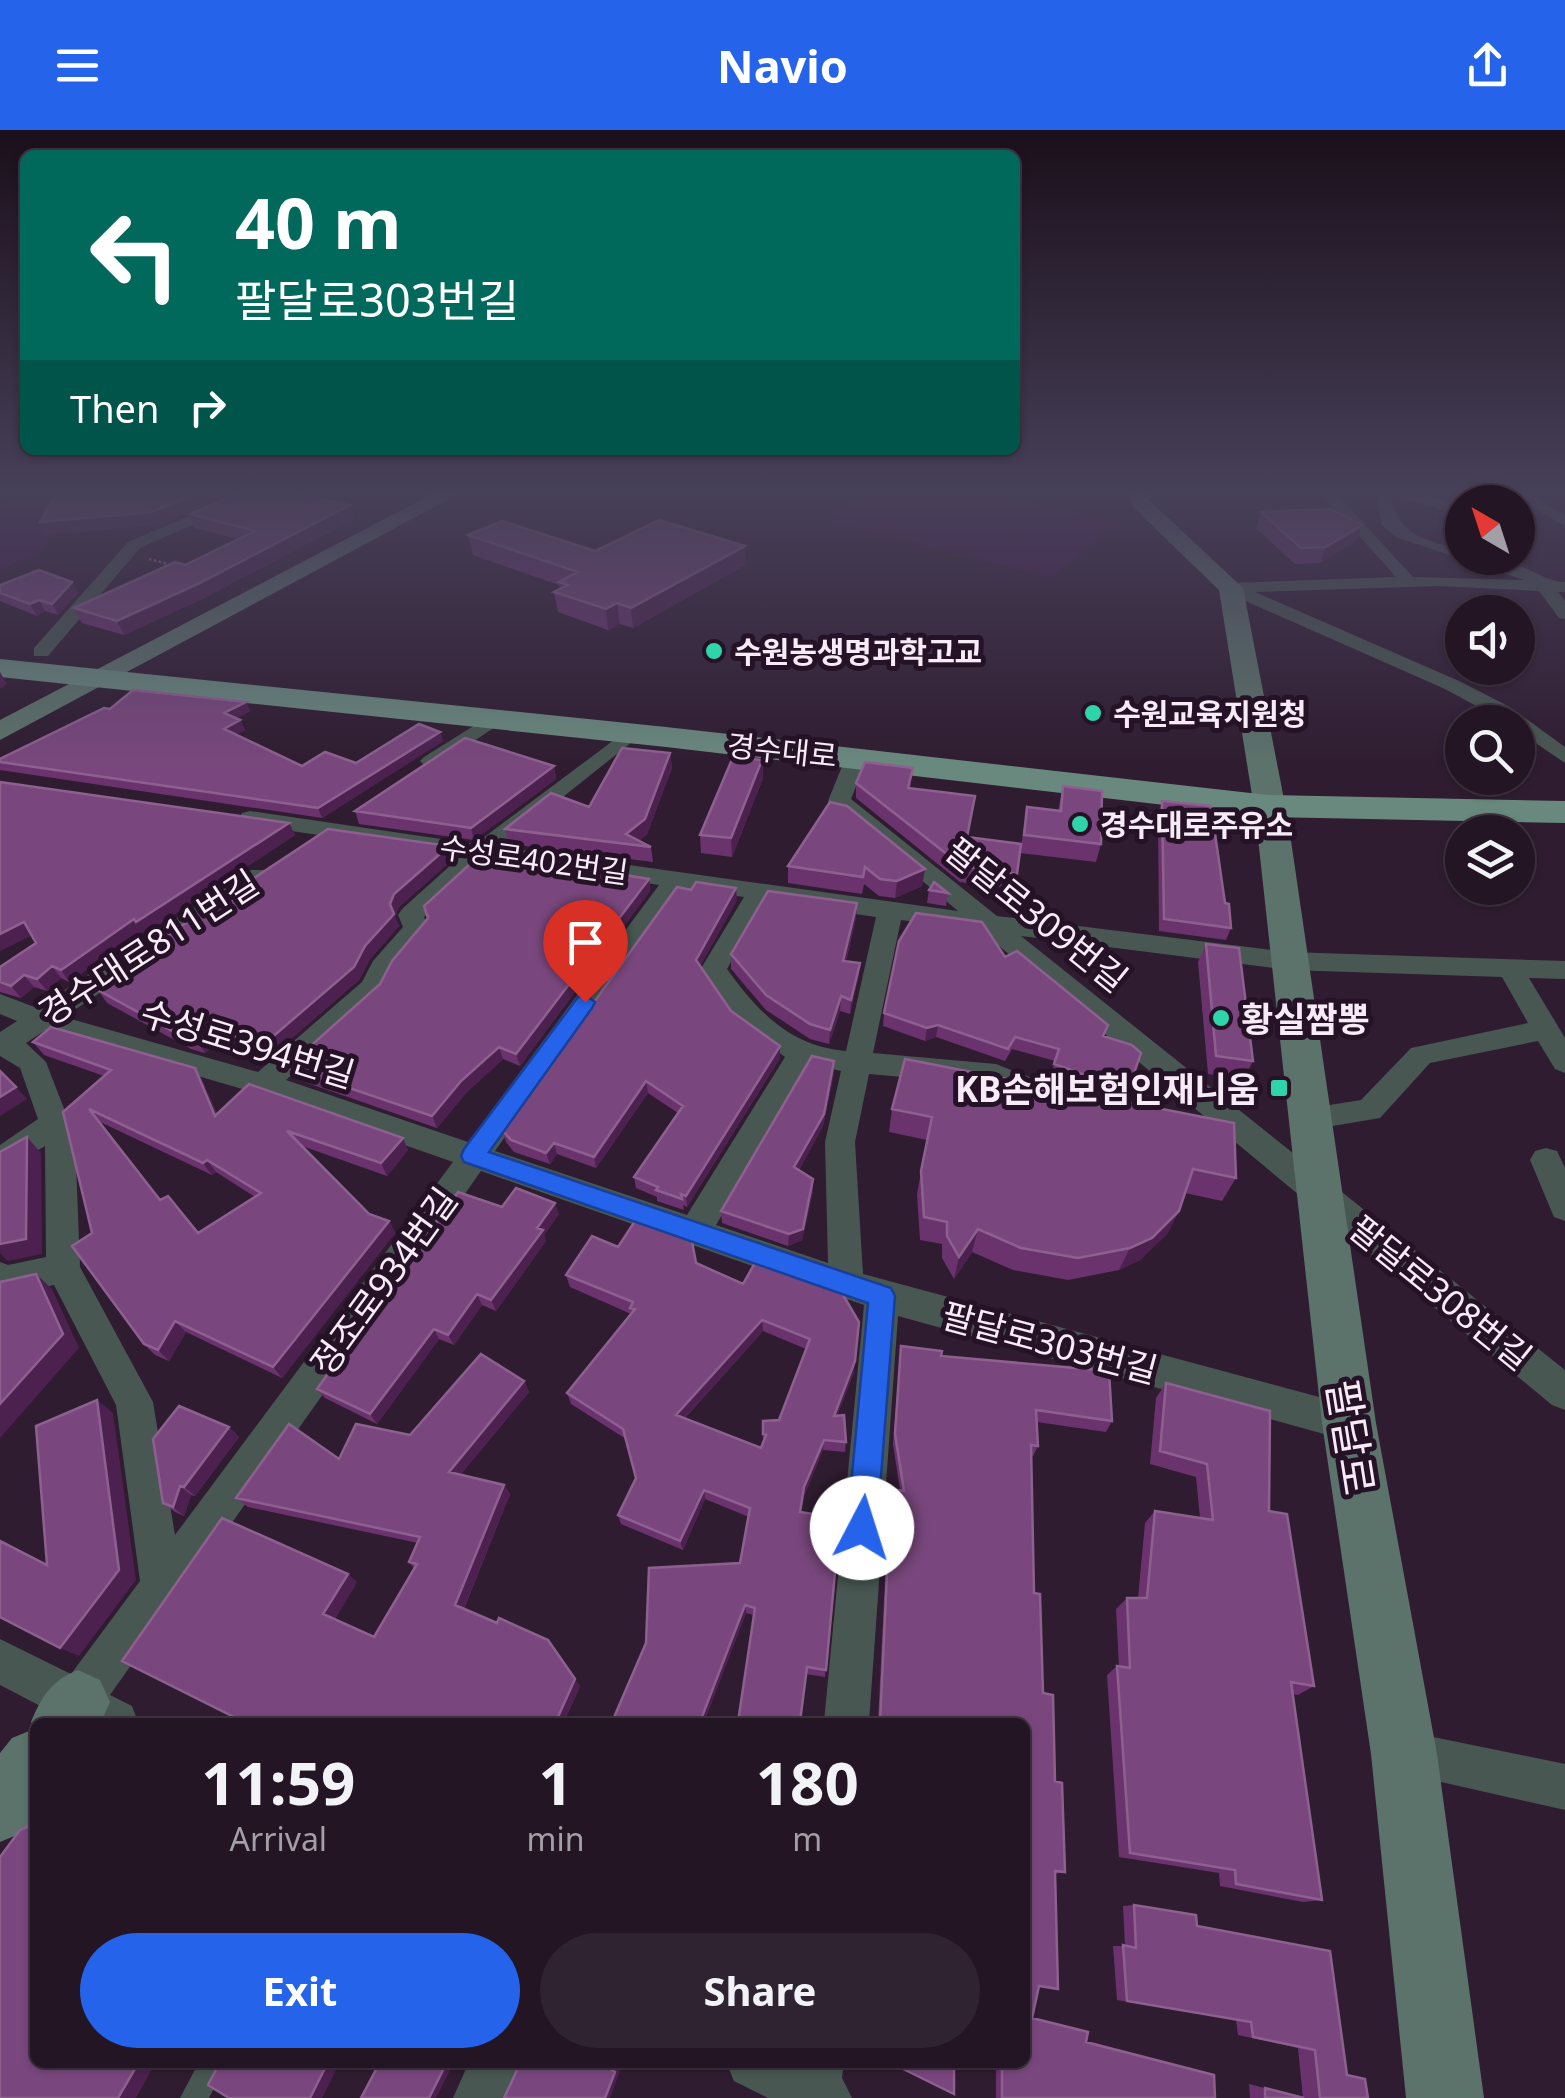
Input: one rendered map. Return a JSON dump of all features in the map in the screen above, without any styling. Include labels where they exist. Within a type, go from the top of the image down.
[{"type":"main road","points":[[0,731],[284,582]]},
{"type":"main road","points":[[1224,582],[1231,588]]},
{"type":"main road","name":"팔달로","points":[[1231,588],[1266,791],[1349,1424],[1404,1754],[1445,2098]]},
{"type":"main road","name":"경수대로","points":[[0,647],[535,708],[1149,769],[1266,791],[1565,784]]},
{"type":"main road","name":"경수대로","points":[[0,668],[856,759],[1565,812]]},
{"type":"main road","points":[[0,1808],[30,1768]]},
{"type":"street","points":[[40,652],[102,582]]},
{"type":"street","points":[[1231,588],[1409,582],[1556,587],[1565,614]]},
{"type":"street","points":[[1231,588],[1503,711],[1565,757]]},
{"type":"street","points":[[408,776],[491,721]]},
{"type":"street","points":[[263,1084],[373,986],[382,967],[416,928],[412,915],[480,851],[630,734]]},
{"type":"street","name":"팔달로309번길","points":[[856,759],[839,801],[1317,1191]]},
{"type":"street","name":"경수대로811번길","points":[[64,1268],[60,1137],[32,1062],[2,1044],[360,808]]},
{"type":"street","name":"수성로402번길","points":[[232,816],[890,911],[1289,961],[1565,970]]},
{"type":"street","name":"정조로934번길","points":[[86,1716],[162,1586],[675,880]]},
{"type":"street","points":[[759,892],[713,970],[745,1014],[788,1048],[857,1062],[996,1075],[1063,1103]]},
{"type":"street","points":[[846,1718],[864,1290],[840,1142],[890,911]]},
{"type":"street","points":[[1512,970],[1565,1062]]},
{"type":"street","name":"수성로394번길","points":[[0,1003],[37,1019],[263,1084],[473,1156]]},
{"type":"street","points":[[1309,1118],[1369,1110],[1421,1055],[1546,1029]]},
{"type":"street","points":[[696,1230],[803,1052]]},
{"type":"street","points":[[1185,1114],[1223,1114]]},
{"type":"street","points":[[0,1160],[54,1123]]},
{"type":"street","name":"팔달로303번길","points":[[473,1156],[864,1290],[1349,1424]]},
{"type":"street","points":[[1546,1160],[1565,1208]]},
{"type":"street","name":"팔달로308번길","points":[[1317,1191],[1565,1393]]},
{"type":"street","points":[[0,1277],[7,1280],[64,1268],[134,1402],[162,1586]]},
{"type":"street","points":[[0,1661],[86,1716]]},
{"type":"street","points":[[1404,1754],[1565,1787]]},
{"type":"street","points":[[480,2098],[494,2068]]},
{"type":"street","points":[[768,2068],[817,2088]]},
{"type":"lane","points":[[194,2098],[211,2068]]},
{"type":"building","points":[[72,582],[52,604],[39,600],[30,604],[0,593],[0,585]]},
{"type":"building","points":[[131,582],[202,582],[117,621],[74,608]]},
{"type":"building","points":[[559,582],[679,582],[631,608],[617,603],[606,609],[554,592],[568,585]]},
{"type":"building","points":[[133,690],[246,702],[224,713],[240,720],[224,729],[302,766],[325,752],[356,763],[419,724],[440,732],[318,808],[0,762],[104,708],[110,709]]},
{"type":"building","points":[[465,738],[554,766],[471,828],[355,811]]},
{"type":"building","points":[[622,748],[670,753],[645,819],[626,834],[651,847],[505,829],[551,793],[589,807]]},
{"type":"building","points":[[733,757],[762,760],[731,838],[700,835]]},
{"type":"building","points":[[865,762],[913,768],[908,788],[975,796],[967,837],[1021,844],[1017,874],[962,866],[856,783]]},
{"type":"building","points":[[0,782],[289,823],[136,922],[134,919],[61,970],[52,966],[37,979],[24,975],[11,986],[0,982],[0,967],[36,943],[24,922],[0,934]]},
{"type":"building","points":[[1063,786],[1102,791],[1101,844],[1024,835],[1027,807],[1061,811]]},
{"type":"building","points":[[1162,801],[1211,806],[1231,928],[1164,919]]},
{"type":"building","points":[[830,802],[847,806],[925,869],[897,881],[880,879],[865,867],[863,877],[788,866]]},
{"type":"building","points":[[328,829],[449,846],[394,894],[390,904],[394,914],[365,946],[354,967],[263,1045],[212,1029],[197,1041],[183,1037],[98,990],[154,944]]},
{"type":"building","points":[[483,852],[649,879],[516,1054],[499,1047],[461,1081],[432,1116],[287,1067],[380,984],[392,961],[428,918],[424,906]]},
{"type":"building","points":[[696,882],[736,888],[696,960],[731,1011],[780,1046],[686,1196],[681,1194],[682,1199],[656,1190],[658,1187],[634,1177],[683,1106],[646,1081],[594,1157],[554,1143],[546,1153],[511,1140],[502,1130],[677,887],[691,890]]},
{"type":"building","points":[[934,882],[948,893],[929,890]]},
{"type":"building","points":[[768,891],[857,903],[843,961],[860,963],[851,1000],[841,996],[830,1030],[810,1024],[766,995],[731,954]]},
{"type":"building","points":[[916,913],[982,922],[1005,957],[1017,951],[1108,1025],[1103,1036],[1132,1045],[1141,1053],[1130,1085],[1102,1081],[1054,1064],[1059,1049],[1015,1037],[1008,1049],[938,1025],[927,1028],[884,1013],[899,941]]},
{"type":"building","points":[[1206,944],[1239,948],[1253,1061],[1216,1056]]},
{"type":"building","points":[[51,1027],[195,1068],[215,1116],[249,1084],[403,1138],[381,1163],[287,1131],[369,1214],[389,1221],[273,1367],[175,1321],[158,1350],[144,1344],[72,1246],[92,1233],[63,1112],[111,1070],[33,1042]],"holes":[[[89,1109],[203,1163],[207,1160],[261,1193],[198,1233],[168,1196],[160,1200]]]},
{"type":"building","points":[[812,1056],[834,1061],[824,1114],[794,1167],[813,1179],[803,1229],[789,1234],[721,1211]]},
{"type":"building","points":[[905,1059],[1234,1123],[1236,1178],[1193,1169],[1179,1211],[1152,1238],[1130,1248],[1078,1258],[1021,1248],[978,1229],[959,1257],[947,1236],[947,1222],[924,1217],[921,1171],[932,1117],[892,1109]]},
{"type":"building","points":[[0,1071],[16,1087],[0,1097]]},
{"type":"building","points":[[27,1137],[26,1239],[0,1244],[0,1152]]},
{"type":"building","points":[[516,1188],[555,1203],[537,1228],[543,1230],[491,1300],[477,1294],[448,1335],[434,1329],[370,1414],[317,1389],[458,1192],[502,1207]]},
{"type":"building","points":[[637,1218],[691,1236],[696,1263],[743,1284],[756,1261],[842,1293],[859,1322],[855,1361],[834,1416],[844,1415],[846,1442],[824,1440],[804,1487],[800,1512],[840,1518],[826,1670],[807,1667],[801,1718],[739,1718],[755,1608],[745,1605],[702,1718],[614,1718],[646,1643],[649,1568],[740,1563],[750,1508],[704,1490],[680,1541],[618,1515],[636,1478],[623,1429],[567,1393],[635,1309],[630,1308],[633,1302],[566,1275],[592,1236],[618,1247]],"holes":[[[762,1320],[810,1339],[779,1420],[763,1421],[766,1435],[761,1448],[676,1415]]]},
{"type":"building","points":[[36,1274],[63,1334],[0,1404],[0,1282]]},
{"type":"building","points":[[901,1346],[942,1351],[941,1356],[1109,1371],[1112,1421],[1036,1410],[1038,1446],[1031,1445],[1034,1593],[1040,1594],[1043,1693],[1053,1695],[1055,1781],[1062,1783],[1065,1872],[1055,1871],[1058,1989],[1039,1986],[1032,2018],[1088,2032],[1086,2042],[1214,2075],[1215,2098],[1002,2098],[1002,2068],[1030,2068],[1030,1718],[880,1718],[891,1489],[904,1491],[895,1434]]},
{"type":"building","points":[[481,1354],[524,1381],[449,1472],[504,1485],[455,1605],[497,1623],[499,1618],[548,1640],[575,1679],[561,1718],[236,1718],[122,1661],[222,1518],[348,1574],[323,1614],[374,1637],[417,1564],[409,1562],[420,1537],[236,1498],[289,1424],[339,1459],[356,1424],[410,1435]]},
{"type":"building","points":[[1166,1383],[1270,1411],[1269,1511],[1287,1514],[1314,1686],[1291,1682],[1322,1900],[1236,1884],[1235,1870],[1130,1853],[1117,1666],[1130,1668],[1127,1598],[1147,1598],[1155,1511],[1213,1520],[1207,1464],[1160,1451]]},
{"type":"building","points":[[97,1400],[119,1570],[60,1648],[0,1617],[0,1541],[47,1565],[36,1426]]},
{"type":"building","points":[[179,1406],[229,1427],[184,1487],[180,1486],[173,1507],[163,1503],[153,1439]]},
{"type":"building","points":[[30,1825],[30,2068],[136,2068],[118,2098],[0,2098],[0,1857],[20,1830]]},
{"type":"building","points":[[1134,1905],[1196,1915],[1197,1926],[1330,1951],[1347,2075],[1365,2079],[1368,2098],[1320,2098],[1315,2050],[1253,2037],[1251,2022],[1127,2001],[1123,1945],[1136,1948]]},
{"type":"building","points":[[217,2068],[325,2068],[310,2098],[229,2098],[208,2085]]},
{"type":"building","points":[[377,2068],[444,2068],[429,2098],[361,2098]]},
{"type":"building","points":[[518,2068],[609,2068],[615,2072],[605,2098],[504,2098]]},
{"type":"building","points":[[901,2068],[954,2068],[954,2094]]},
{"type":"building","points":[[1265,2088],[1304,2098],[1265,2098]]},
{"type":"place","name":"수원농생명과학고교","points":[[714,651]]},
{"type":"place","name":"수원교육지원청","points":[[1093,713]]},
{"type":"place","name":"경수대로주유소","points":[[1080,824]]},
{"type":"place","name":"황실짬뽕","points":[[1221,1018]]},
{"type":"place","name":"KB손해보험인재니움","points":[[1279,1088]]},
{"type":"route","points":[[585,1002],[473,1156],[882,1296],[862,1528]]}]
